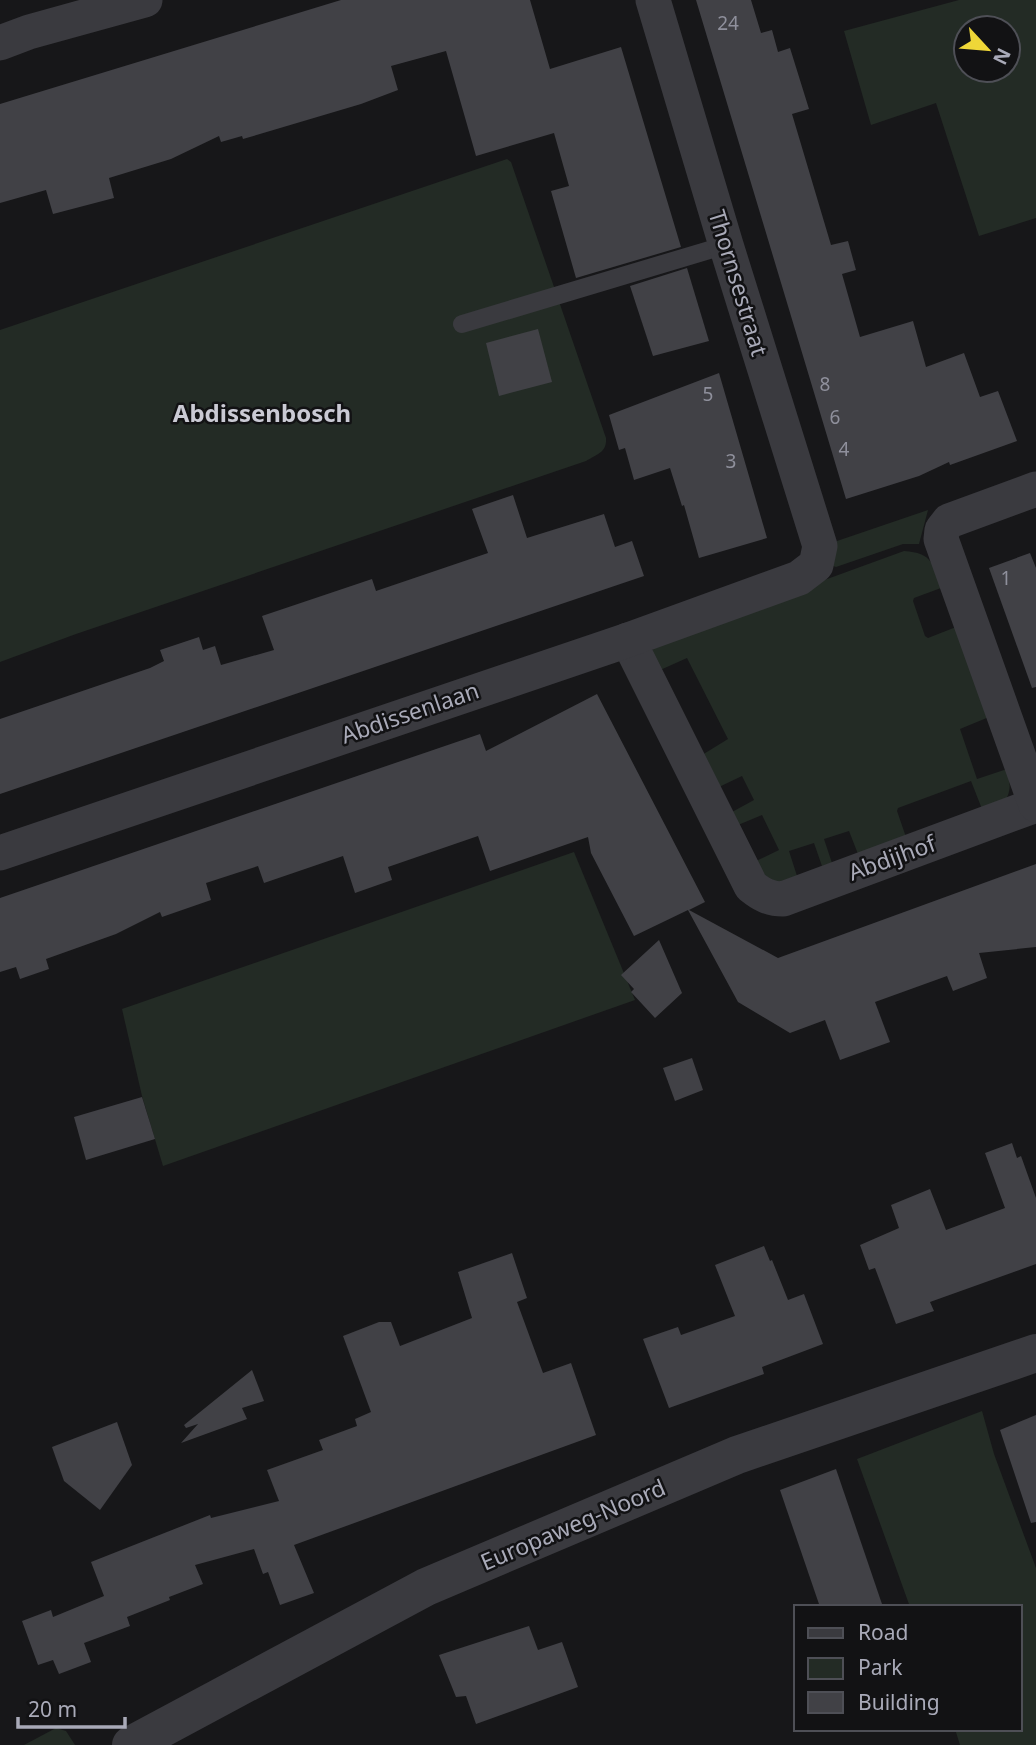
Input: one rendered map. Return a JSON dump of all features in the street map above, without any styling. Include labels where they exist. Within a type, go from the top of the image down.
[{"type":"street","points":[[0,43],[29,32],[145,0]]},
{"type":"street","name":"Thornsestraat","points":[[653,0],[820,546],[816,565]]},
{"type":"street","name":"Abdijhof","points":[[628,640],[751,886],[772,899],[783,899],[1036,805],[943,548],[942,530],[949,521],[1036,489]]},
{"type":"street","name":"Abdissenlaan","points":[[0,853],[628,640],[799,578],[816,565]]},
{"type":"street","name":"Europaweg-Noord","points":[[131,1745],[426,1587],[737,1455],[1036,1353]]},
{"type":"lane","points":[[462,324],[726,245]]},
{"type":"green space","points":[[959,0],[1036,0],[1036,218],[979,236],[936,103],[871,125],[844,31]]},
{"type":"green space","points":[[507,159],[511,162],[606,438],[601,452],[586,461],[0,662],[0,330]]},
{"type":"green space","points":[[928,510],[919,544],[903,544],[833,566],[837,541]]},
{"type":"green space","points":[[904,551],[921,554],[933,566],[941,588],[914,598],[913,601],[928,638],[956,627],[989,717],[960,729],[977,779],[1007,769],[1010,786],[1007,798],[1004,803],[982,809],[971,781],[898,808],[906,837],[858,854],[849,831],[824,839],[832,863],[822,866],[814,843],[789,851],[797,876],[781,883],[764,877],[756,861],[779,850],[762,815],[738,825],[732,812],[754,800],[742,776],[719,787],[702,755],[728,739],[687,658],[658,671],[652,651],[662,639]]},
{"type":"green space","points":[[574,852],[635,1000],[163,1166],[142,1096],[122,1009]]},
{"type":"green space","points":[[982,1411],[994,1454],[1036,1568],[1036,1745],[960,1745],[956,1731],[1022,1731],[1022,1605],[909,1605],[857,1459]]},
{"type":"green space","points":[[56,1728],[66,1731],[75,1745],[24,1745]]},
{"type":"building","points":[[341,0],[530,0],[550,69],[621,47],[681,247],[576,278],[551,191],[569,186],[554,133],[476,156],[446,51],[391,66],[398,90],[361,104],[243,139],[242,136],[221,142],[219,136],[171,159],[109,178],[114,198],[53,214],[46,190],[0,203],[0,104]]},
{"type":"building","points":[[696,0],[751,0],[761,33],[772,30],[778,52],[790,48],[809,109],[792,114],[831,245],[848,241],[856,270],[842,274],[860,337],[913,321],[926,367],[964,353],[980,397],[998,391],[1017,441],[846,499]]},
{"type":"building","points":[[687,268],[709,341],[653,356],[630,286]]},
{"type":"building","points":[[538,329],[552,382],[499,396],[486,343]]},
{"type":"building","points":[[719,373],[767,538],[699,558],[670,468],[634,480],[625,448],[619,450],[609,415]]},
{"type":"building","points":[[513,495],[527,538],[604,514],[615,547],[632,541],[644,576],[0,794],[0,719],[150,668],[164,661],[160,650],[199,637],[203,650],[215,646],[221,665],[274,650],[262,616],[372,579],[376,591],[488,553],[472,509]]},
{"type":"building","points":[[1030,553],[1036,568],[1036,687],[1032,688],[989,568]]},
{"type":"building","points":[[597,694],[705,902],[689,910],[778,958],[1036,864],[1036,947],[979,953],[987,978],[953,991],[947,976],[875,1002],[890,1042],[840,1060],[825,1020],[790,1033],[738,1002],[688,910],[634,936],[591,853],[588,837],[490,871],[478,836],[388,867],[392,880],[355,893],[343,856],[264,883],[258,866],[206,883],[211,900],[162,917],[160,912],[116,934],[46,959],[49,969],[20,979],[16,967],[0,972],[0,898],[480,734],[486,751]]},
{"type":"building","points":[[659,940],[682,993],[655,1018],[631,992],[634,989],[621,975]]},
{"type":"building","points":[[692,1058],[703,1090],[675,1101],[663,1068]]},
{"type":"building","points":[[142,1097],[155,1139],[86,1160],[74,1117]]},
{"type":"building","points":[[1012,1143],[1017,1158],[1021,1156],[1036,1198],[1036,1264],[930,1302],[934,1311],[896,1324],[875,1268],[869,1270],[860,1245],[899,1228],[891,1205],[930,1189],[946,1230],[1005,1208],[985,1153]]},
{"type":"building","points":[[764,1246],[788,1300],[804,1294],[823,1344],[762,1367],[764,1374],[669,1408],[643,1339],[678,1327],[681,1335],[735,1316],[715,1265]]},
{"type":"building","points":[[512,1253],[527,1298],[517,1302],[543,1373],[571,1363],[596,1435],[294,1545],[314,1593],[280,1605],[268,1572],[263,1574],[254,1549],[195,1565],[203,1584],[127,1617],[130,1626],[84,1643],[91,1662],[59,1674],[53,1660],[38,1665],[22,1621],[51,1610],[53,1617],[104,1596],[91,1562],[210,1515],[211,1518],[279,1501],[267,1470],[323,1450],[319,1440],[357,1426],[355,1419],[371,1412],[343,1336],[379,1322],[391,1322],[400,1346],[472,1318],[458,1272]]},
{"type":"building","points":[[252,1370],[264,1401],[242,1408],[247,1419],[181,1443],[198,1424],[186,1428],[184,1425]]},
{"type":"building","points":[[1036,1415],[1036,1522],[1031,1523],[1000,1430]]},
{"type":"building","points":[[117,1422],[132,1465],[100,1510],[64,1481],[52,1447]]},
{"type":"building","points":[[836,1469],[882,1605],[819,1605],[780,1490]]},
{"type":"building","points":[[529,1626],[538,1650],[562,1642],[578,1687],[476,1724],[466,1696],[456,1697],[439,1655]]},
{"type":"district","name":"Abdissenbosch","points":[[262,414]]}]
